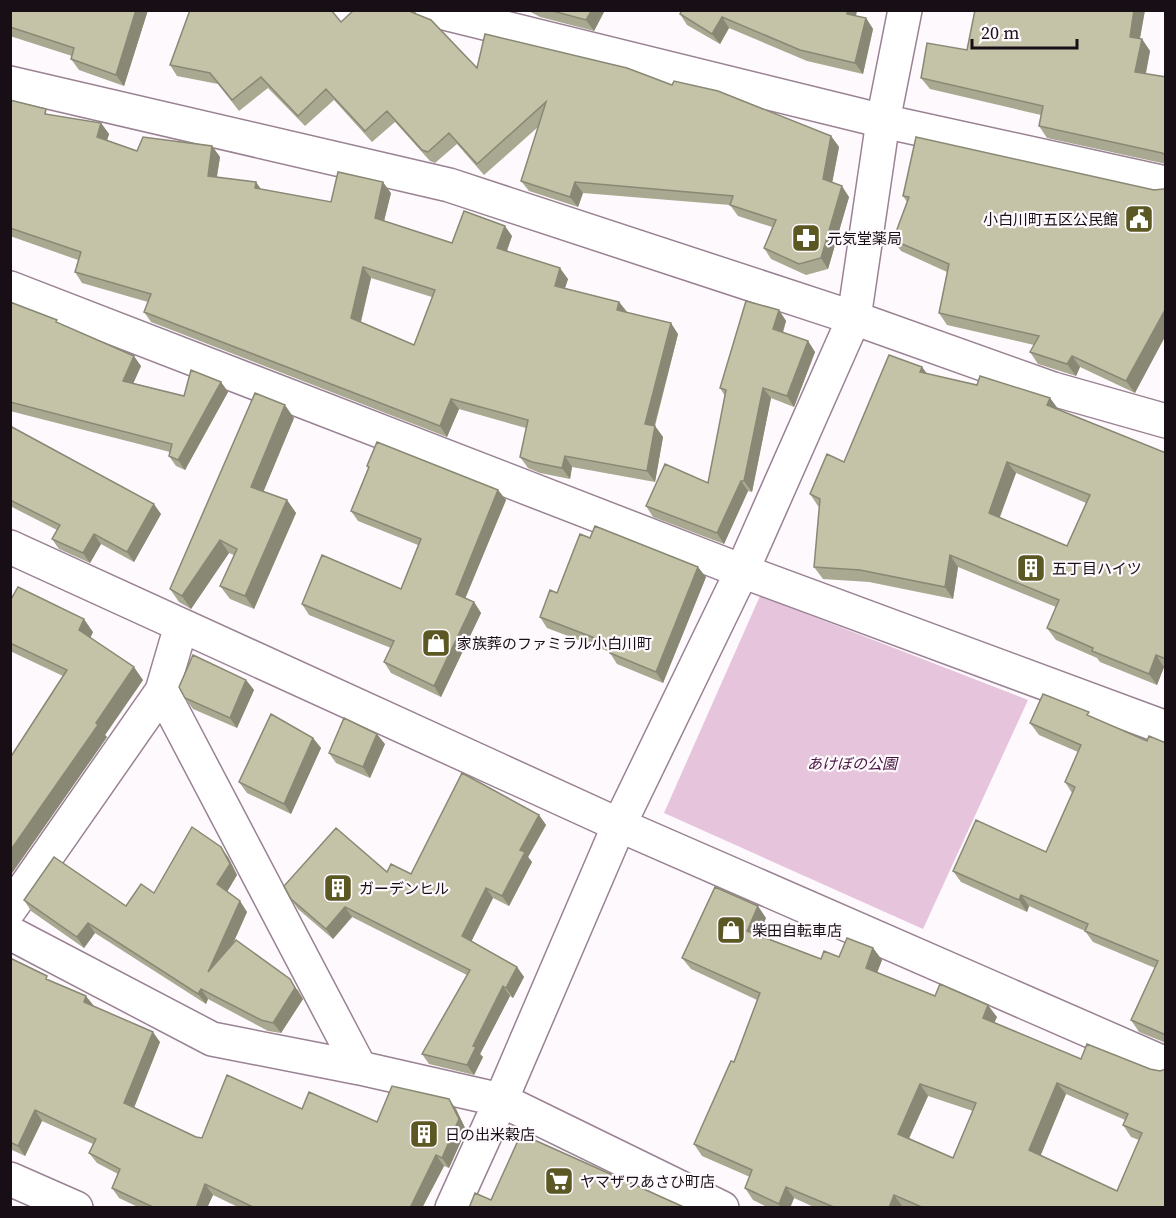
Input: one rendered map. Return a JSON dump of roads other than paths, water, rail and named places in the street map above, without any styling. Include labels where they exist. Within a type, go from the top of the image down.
[{"type":"street","points":[[432,10],[882,121],[1166,183]]},
{"type":"street","points":[[452,1208],[619,825],[742,571],[854,318],[882,121],[905,10]]},
{"type":"street","points":[[10,83],[449,185],[854,318],[1053,389],[1166,421]]},
{"type":"street","points":[[10,288],[742,571],[1166,728]]},
{"type":"street","points":[[10,547],[619,825],[1166,1064]]},
{"type":"street","points":[[10,909],[162,692],[181,626]]},
{"type":"street","points":[[162,692],[360,1068]]},
{"type":"street","points":[[10,933],[212,1039],[360,1068],[501,1100],[722,1208]]},
{"type":"street","points":[[10,1179],[76,1208]]},
{"type":"place","name":"小白川町五区公民館","points":[[1139,219]]},
{"type":"place","name":"元気堂薬局","points":[[806,238]]},
{"type":"place","name":"五丁目ハイツ","points":[[1031,568]]},
{"type":"place","name":"家族葬のファミラル小白川町","points":[[436,643]]},
{"type":"place","name":"ガーデンヒル","points":[[338,888]]},
{"type":"place","name":"柴田自転車店","points":[[731,930]]},
{"type":"place","name":"日の出米穀店","points":[[424,1134]]},
{"type":"place","name":"ヤマザワあさひ町店","points":[[559,1181]]},
{"type":"park label","name":"あけぼの公園","points":[[852,763]]}]
